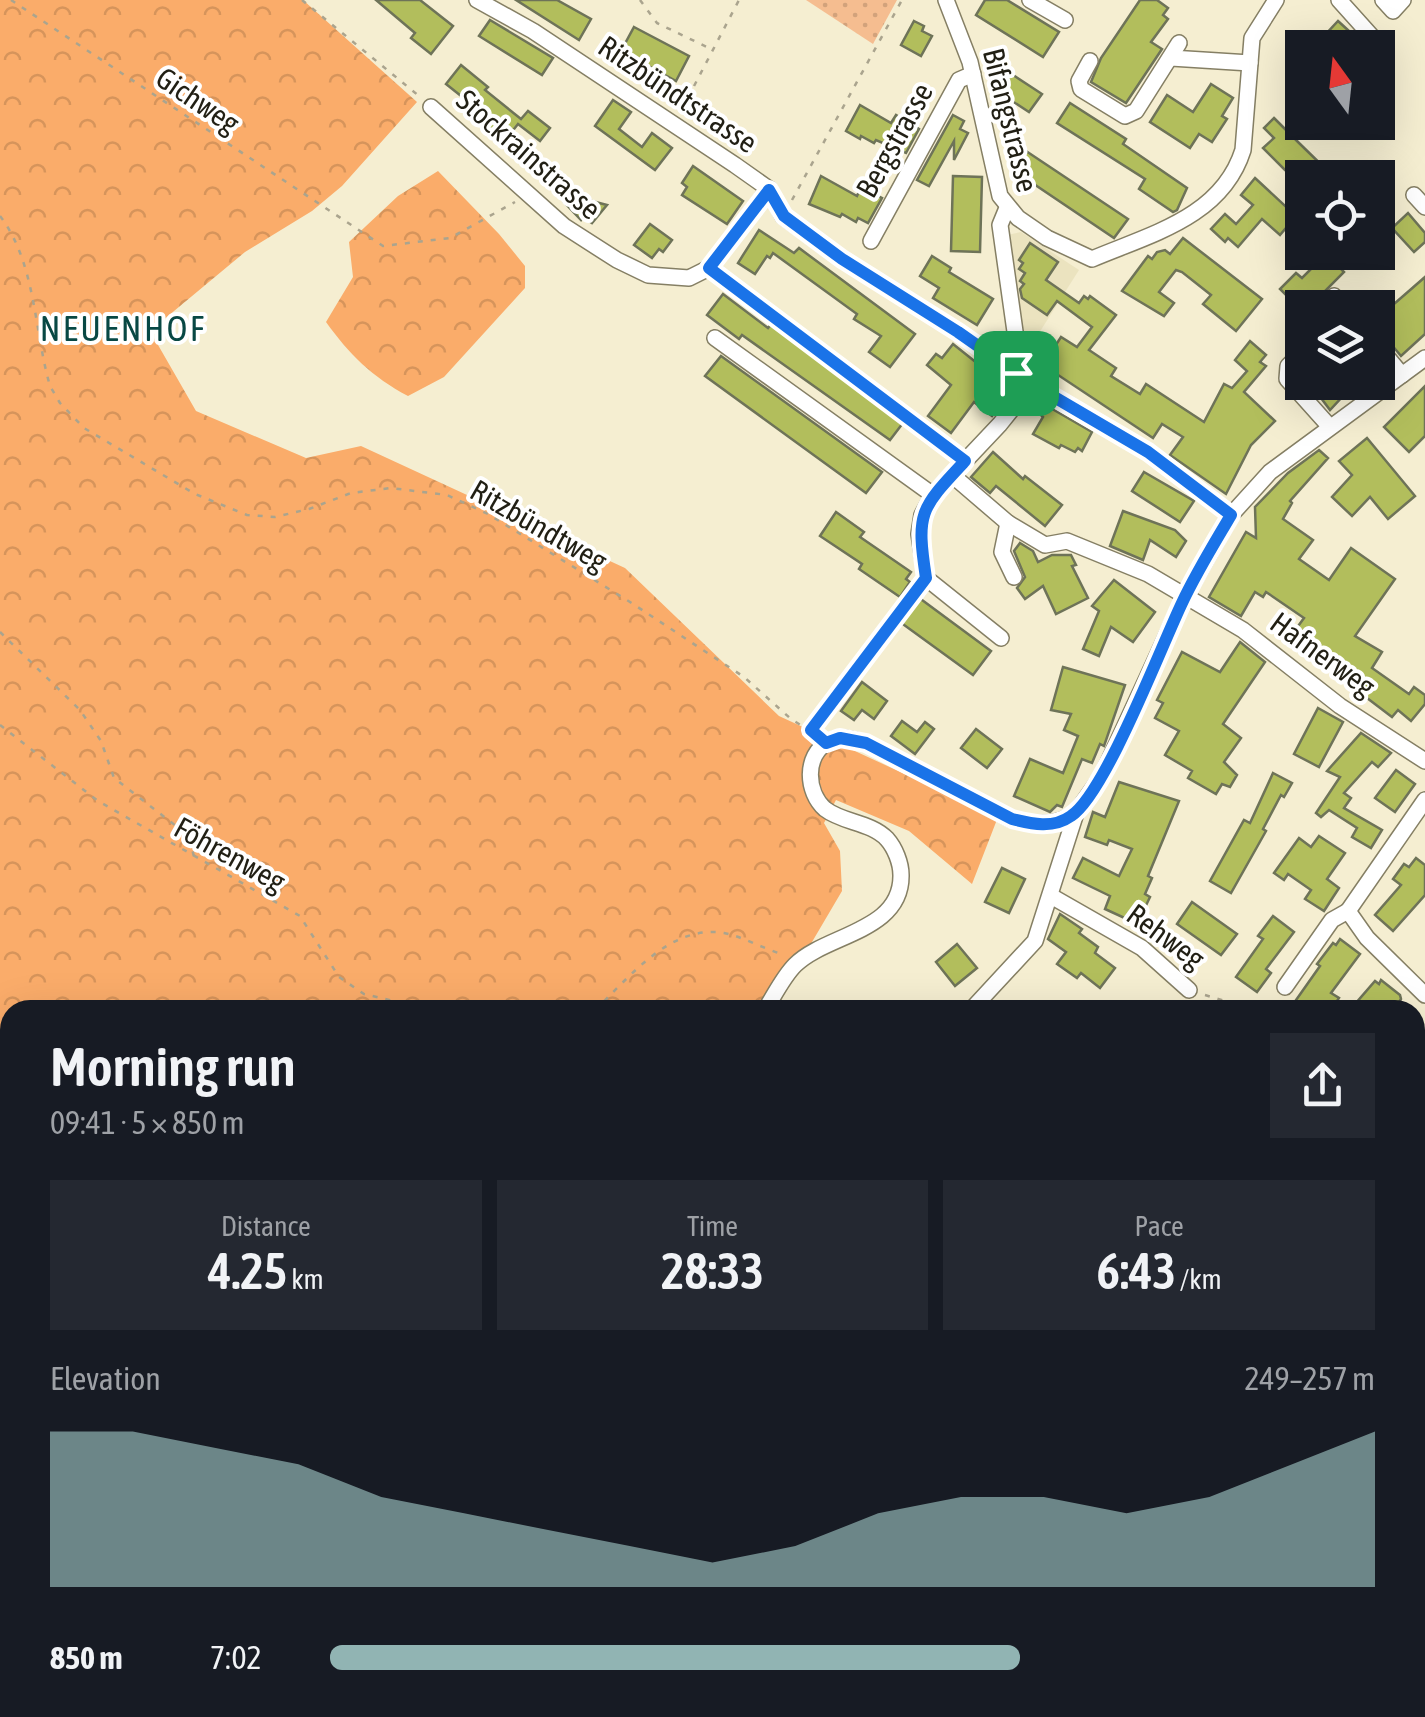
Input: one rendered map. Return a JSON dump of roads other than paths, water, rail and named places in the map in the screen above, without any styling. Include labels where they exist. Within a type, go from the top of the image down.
[{"type":"street","name":"Ritzbündtstrasse","points":[[477,0],[533,31],[674,124],[769,190],[784,216],[858,270],[1032,384]]},
{"type":"street","name":"Bifangstrasse","points":[[946,0],[973,74],[996,182],[1007,208],[1000,225],[1020,367],[1016,373]]},
{"type":"street","points":[[1030,0],[1065,20]]},
{"type":"street","points":[[1338,0],[1366,30]]},
{"type":"street","points":[[1383,0],[1393,11],[1403,0]]},
{"type":"street","points":[[1007,208],[1047,238],[1092,259],[1187,219],[1209,204],[1238,168],[1244,150],[1252,38],[1270,2]]},
{"type":"street","points":[[1090,62],[1079,81],[1082,90],[1125,116],[1136,111],[1180,43]]},
{"type":"street","points":[[1171,58],[1250,62]]},
{"type":"street","name":"Bergstrasse","points":[[871,241],[959,80],[973,74]]},
{"type":"street","name":"Stockrainstrasse","points":[[431,107],[564,226],[616,260],[648,275],[689,278],[709,268],[769,190]]},
{"type":"street","points":[[715,338],[933,495]]},
{"type":"street","points":[[979,1000],[1035,941],[1076,814],[1102,776],[1184,598],[1231,515],[1270,472],[1425,358]]},
{"type":"street","points":[[1395,367],[1402,375]]},
{"type":"street","points":[[1001,638],[926,578],[919,534],[922,515],[933,495],[1032,384],[1148,452],[1231,515]]},
{"type":"street","points":[[1306,400],[1330,427]]},
{"type":"street","name":"Hafnerweg","points":[[952,475],[1008,523],[1045,545],[1067,542],[1148,574],[1244,630],[1340,706],[1425,760]]},
{"type":"street","points":[[1008,523],[1002,552],[1014,577]]},
{"type":"street","points":[[772,1000],[796,964],[887,914],[900,888],[897,855],[887,840],[873,829],[826,810],[814,796],[809,771],[826,743],[840,738],[866,743],[1012,819],[1038,825],[1060,823],[1076,814]]},
{"type":"street","points":[[1284,988],[1332,920],[1348,911],[1425,800]]},
{"type":"street","name":"Rehweg","points":[[1051,896],[1142,948],[1189,990]]},
{"type":"street","points":[[1348,911],[1367,938],[1425,995]]},
{"type":"district","name":"NEUENHOF","points":[[123,328]]}]
